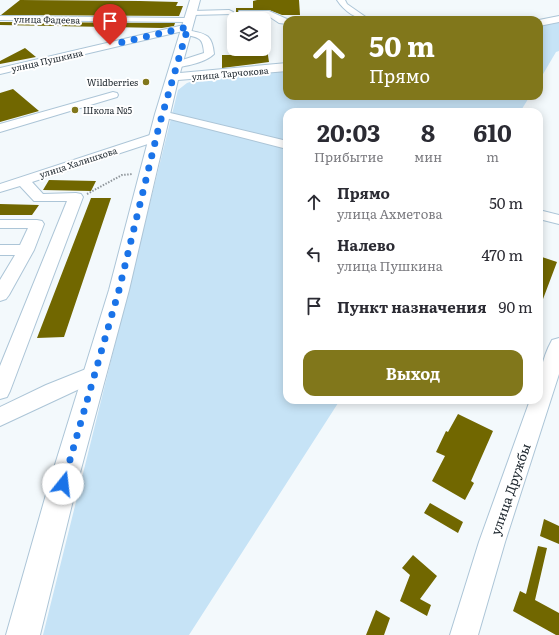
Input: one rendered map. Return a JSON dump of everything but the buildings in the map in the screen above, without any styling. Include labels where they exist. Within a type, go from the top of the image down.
[{"type":"main road","points":[[23,635],[63,484],[119,290],[162,114],[195,0]]},
{"type":"main road","points":[[543,22],[559,18]]},
{"type":"main road","name":"улица Тарчокова","points":[[175,71],[283,67]]},
{"type":"street","points":[[341,0],[344,5],[360,16]]},
{"type":"street","points":[[189,23],[227,13]]},
{"type":"street","points":[[271,14],[283,21]]},
{"type":"street","name":"улица Фадеева","points":[[0,18],[189,23]]},
{"type":"street","points":[[175,71],[208,54],[208,42],[189,23]]},
{"type":"street","name":"улица Пушкина","points":[[0,71],[189,23]]},
{"type":"street","points":[[0,128],[113,95]]},
{"type":"street","points":[[162,114],[184,118],[283,144]]},
{"type":"street","name":"улица Халишхова","points":[[0,188],[156,137]]},
{"type":"street","points":[[0,391],[76,197],[39,198],[22,180]]},
{"type":"street","points":[[543,215],[559,220]]},
{"type":"street","points":[[0,242],[5,224],[37,224],[26,250],[0,295]]},
{"type":"street","points":[[0,250],[26,250]]},
{"type":"street","points":[[17,266],[49,266]]},
{"type":"street","name":"улица Дружбы","points":[[543,392],[559,345]]},
{"type":"street","points":[[4,409],[96,373]]},
{"type":"street","name":"улица Дружбы","points":[[464,635],[492,542],[539,404]]},
{"type":"path","points":[[76,197],[93,192],[122,175],[148,173]]},
{"type":"shaded area","points":[[559,22],[559,51],[556,52],[543,74],[543,25]]},
{"type":"shaded area","points":[[283,71],[283,100],[528,100],[522,108],[283,108],[283,404],[337,404],[189,635],[43,635],[178,90],[187,83],[196,80]]},
{"type":"place","name":"Wildberries","points":[[146,82]]},
{"type":"place","name":"Школа №5","points":[[75,110]]},
{"type":"route","points":[[63,484],[119,290],[159,126],[188,27],[110,45]]}]
